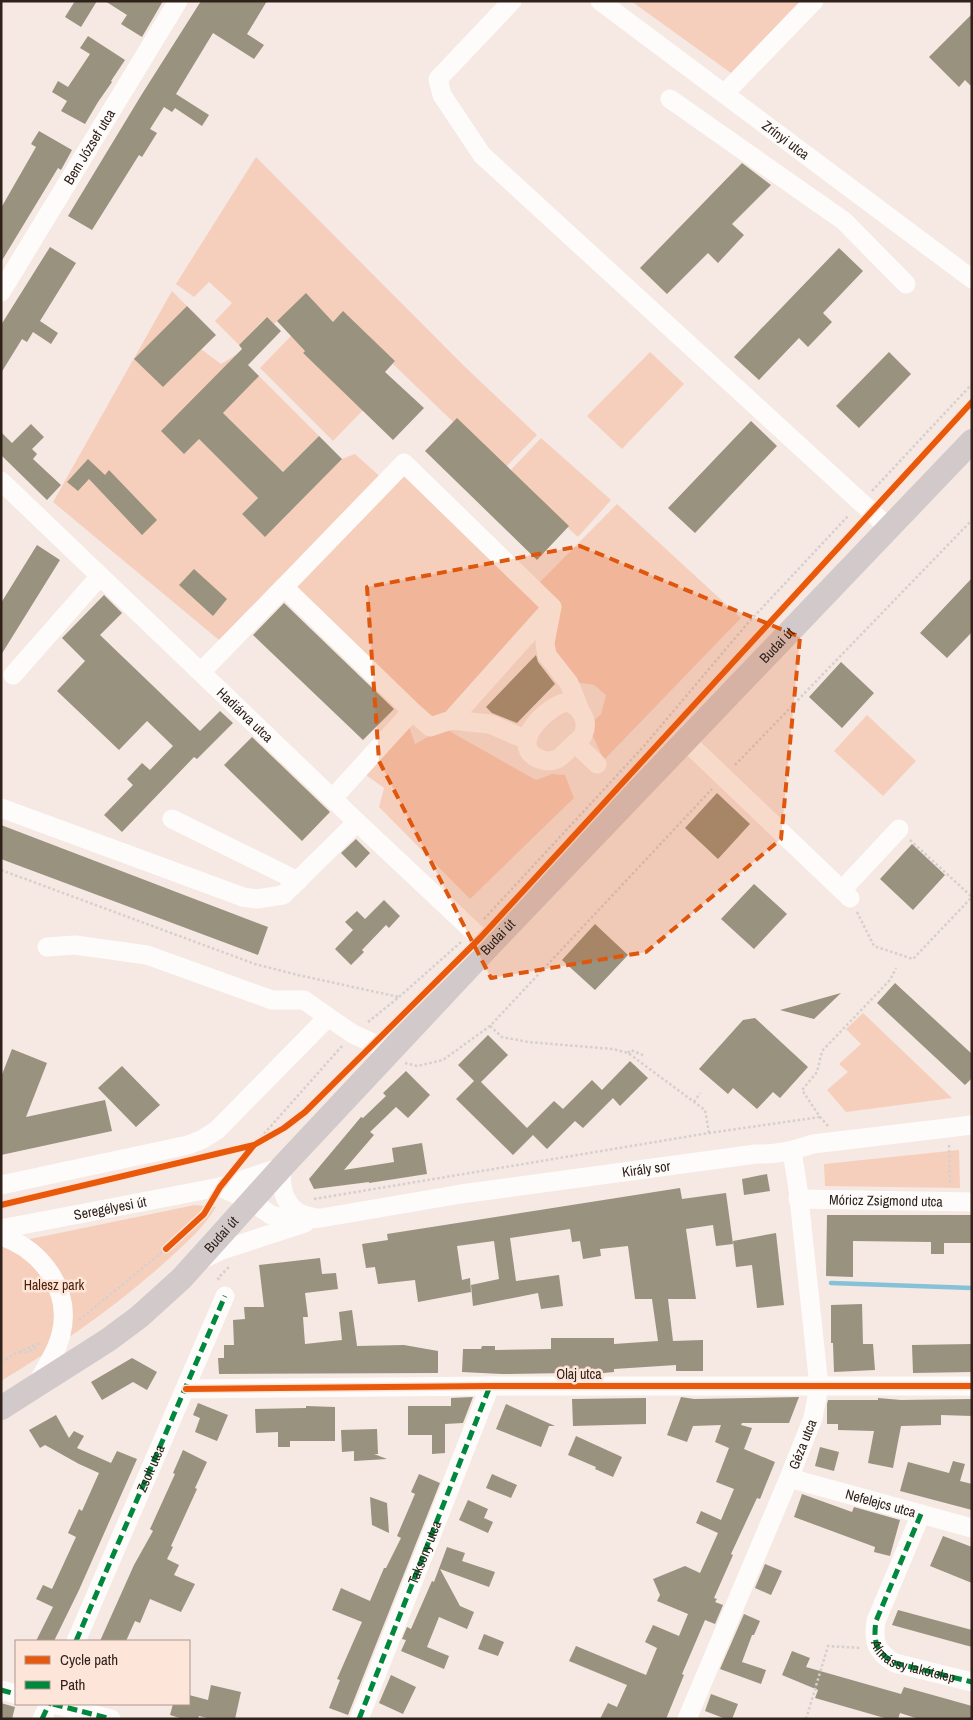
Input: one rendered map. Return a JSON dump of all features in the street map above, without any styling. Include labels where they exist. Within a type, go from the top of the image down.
[{"type":"main road","name":"Budai út","points":[[1,1408],[108,1340],[139,1317],[198,1262],[282,1167],[394,1057],[482,938],[686,741],[972,441]]},
{"type":"street","name":"Bem József utca","points":[[1,292],[178,1]]},
{"type":"street","points":[[512,1],[438,79],[442,95],[482,155],[889,528]]},
{"type":"street","name":"Zrínyi utca","points":[[600,1],[972,279]]},
{"type":"street","points":[[725,94],[814,1]]},
{"type":"street","points":[[670,99],[844,221],[906,284]]},
{"type":"street","points":[[844,221],[864,198]]},
{"type":"street","points":[[201,672],[404,463],[552,607]]},
{"type":"street","name":"Hadiárva utca","points":[[1,480],[357,822],[482,938]]},
{"type":"street","points":[[13,675],[100,576]]},
{"type":"street","points":[[284,587],[430,727],[452,720],[490,724],[527,740]]},
{"type":"street","points":[[552,607],[545,643],[547,655],[569,682],[584,719],[585,727],[582,736],[560,758],[552,761],[537,758],[531,754],[527,740],[529,732],[551,709],[567,702],[575,705],[580,710]]},
{"type":"street","points":[[452,720],[552,607]]},
{"type":"street","points":[[333,798],[412,711]]},
{"type":"street","points":[[686,741],[846,894],[899,830]]},
{"type":"street","points":[[575,743],[597,764]]},
{"type":"street","points":[[1,808],[244,897],[256,899],[283,895],[357,822]]},
{"type":"street","points":[[172,818],[298,881]]},
{"type":"street","points":[[47,948],[75,945],[147,955],[272,1000],[304,1000],[352,1034],[394,1057]]},
{"type":"street","points":[[1,1185],[188,1145],[203,1139],[217,1130],[328,1018]]},
{"type":"street","name":"Király sor","points":[[251,1201],[266,1212],[281,1218],[292,1220],[321,1218],[461,1194],[792,1151],[813,1144],[972,1124]]},
{"type":"street","name":"Géza utca","points":[[687,1719],[813,1418],[819,1386],[792,1151]]},
{"type":"street","name":"Seregélyesi út","points":[[1,1229],[220,1187],[282,1167]]},
{"type":"street","name":"Király sor","points":[[282,1167],[281,1185],[287,1202],[298,1214],[321,1218]]},
{"type":"street","points":[[220,1187],[251,1201]]},
{"type":"street","name":"Móricz Zsigmond utca","points":[[798,1199],[972,1202]]},
{"type":"street","name":"Király sor","points":[[198,1262],[222,1250],[321,1218]]},
{"type":"street","points":[[1,1236],[25,1247],[37,1256],[53,1277],[58,1290],[63,1314],[61,1335],[34,1388]]},
{"type":"street","name":"Zsolt utca","points":[[76,1640],[225,1296]]},
{"type":"street","name":"Olaj utca","points":[[186,1389],[490,1386],[972,1386]]},
{"type":"street","name":"Taksony utca","points":[[359,1719],[490,1386]]},
{"type":"street","name":"Nefelejcs utca","points":[[789,1478],[972,1528]]},
{"type":"street","name":"Almássy lakótelep","points":[[921,1514],[876,1621],[874,1635],[878,1648],[885,1657],[895,1663],[972,1682]]},
{"type":"street","points":[[1,1690],[15,1694]]},
{"type":"street","points":[[42,1719],[49,1705]]},
{"type":"street","points":[[57,1705],[111,1719]]},
{"type":"path","points":[[254,1146],[352,1034],[399,997],[482,938],[747,624],[972,384]]},
{"type":"path","points":[[846,894],[874,946],[913,959],[972,897],[899,830]]},
{"type":"path","points":[[1,870],[255,964],[399,997]]},
{"type":"path","points":[[832,1129],[820,1117],[802,1090],[817,1072],[822,1051],[890,980],[896,968]]},
{"type":"path","points":[[394,1057],[417,1066],[443,1060],[490,1026],[502,1037],[528,1042],[613,1049],[628,1053],[705,1110],[708,1133]]},
{"type":"path","points":[[628,1053],[631,1050],[645,1056]]},
{"type":"path","points":[[694,1102],[700,1093]]},
{"type":"path","points":[[312,1200],[708,1133],[820,1117]]},
{"type":"path","points":[[948,1127],[951,1201]]},
{"type":"path","points":[[246,1150],[276,1133]]},
{"type":"path","points":[[1,1362],[16,1352],[61,1335],[173,1244]]},
{"type":"path","points":[[806,1719],[828,1646],[878,1648]]},
{"type":"highlighted area","points":[[580,546],[800,637],[781,839],[646,952],[491,978],[379,761],[367,587]]},
{"type":"green space","points":[[631,1],[800,1],[731,73]]},
{"type":"green space","points":[[256,157],[464,366],[537,435],[503,470],[393,364],[395,361],[343,312],[333,322],[306,294],[274,324],[266,317],[239,345],[215,321],[232,303],[209,282],[194,297],[176,284]]},
{"type":"green space","points":[[172,291],[187,306],[135,359],[163,387],[201,349],[221,364],[237,354],[199,439],[258,498],[242,514],[265,537],[342,459],[355,454],[386,482],[404,463],[538,584],[617,504],[741,618],[604,760],[588,726],[601,714],[606,695],[594,685],[575,682],[539,626],[451,720],[430,727],[284,587],[231,650],[53,502]]},
{"type":"green space","points":[[291,336],[307,349],[303,353],[363,410],[333,441],[260,368]]},
{"type":"green space","points":[[650,352],[684,384],[622,449],[587,416]]},
{"type":"green space","points":[[259,376],[319,436],[283,472],[223,413]]},
{"type":"green space","points":[[541,438],[611,500],[578,537],[508,473]]},
{"type":"green space","points":[[867,715],[916,761],[883,796],[834,751]]},
{"type":"green space","points":[[409,726],[415,744],[444,728],[536,780],[552,774],[565,775],[574,798],[470,899],[379,807],[384,788],[366,775]]},
{"type":"green space","points":[[863,1013],[952,1098],[846,1112],[827,1090],[848,1072],[839,1064],[861,1044],[846,1029]]},
{"type":"green space","points":[[959,1150],[960,1188],[825,1186],[824,1164]]},
{"type":"green space","name":"Halesz park","points":[[195,1205],[216,1207],[201,1227],[173,1255],[133,1290],[90,1322],[1,1381],[1,1245]]},
{"type":"building","points":[[75,1],[97,1],[81,27],[65,17]]},
{"type":"building","points":[[105,1],[163,1],[142,37],[121,24],[127,15]]},
{"type":"building","points":[[201,1],[267,1],[247,34],[264,45],[254,59],[213,33],[176,94],[209,115],[202,126],[175,108],[172,112],[164,107],[150,129],[157,133],[142,157],[139,155],[92,230],[68,216]]},
{"type":"building","points":[[972,14],[972,87],[965,80],[959,87],[929,57]]},
{"type":"building","points":[[88,36],[125,60],[85,124],[61,111],[67,101],[52,92],[58,81],[68,87],[90,54],[80,48]]},
{"type":"building","points":[[39,131],[72,150],[61,170],[58,168],[1,262],[1,208],[36,147],[31,144]]},
{"type":"building","points":[[742,163],[771,185],[732,224],[744,235],[718,263],[708,253],[667,294],[640,268]]},
{"type":"building","points":[[50,247],[76,263],[40,321],[58,333],[51,344],[33,332],[27,342],[22,339],[1,373],[1,325]]},
{"type":"building","points":[[839,248],[863,271],[823,313],[832,322],[808,347],[799,338],[759,380],[734,357]]},
{"type":"building","points":[[306,293],[333,322],[343,311],[395,361],[385,372],[424,408],[393,440],[303,353],[305,351],[277,321]]},
{"type":"building","points":[[187,306],[216,335],[163,387],[134,359]]},
{"type":"building","points":[[267,317],[281,331],[248,365],[259,376],[223,413],[283,472],[319,436],[342,459],[265,537],[242,514],[258,498],[199,439],[184,454],[161,431],[242,349],[239,345]]},
{"type":"building","points":[[889,352],[911,374],[859,428],[836,406]]},
{"type":"building","points":[[457,418],[569,526],[537,560],[425,451]]},
{"type":"building","points":[[751,421],[777,446],[695,533],[668,508]]},
{"type":"building","points":[[31,424],[44,437],[32,449],[37,454],[33,459],[61,485],[47,500],[1,455],[1,432],[12,443]]},
{"type":"building","points":[[88,459],[105,475],[109,470],[157,520],[142,535],[89,479],[78,491],[67,482]]},
{"type":"building","points":[[37,545],[60,560],[1,655],[1,603]]},
{"type":"building","points":[[194,569],[227,599],[213,616],[179,585]]},
{"type":"building","points":[[972,578],[972,632],[947,658],[920,633]]},
{"type":"building","points":[[104,595],[122,613],[100,635],[200,731],[220,711],[233,723],[197,759],[194,757],[122,832],[104,815],[133,785],[127,779],[142,763],[150,770],[173,746],[147,721],[119,750],[57,691],[85,661],[62,638]]},
{"type":"building","points":[[284,603],[394,709],[363,740],[253,635]]},
{"type":"building","points":[[536,655],[538,662],[555,684],[517,723],[492,713],[486,707]]},
{"type":"building","points":[[841,662],[874,693],[842,728],[809,697]]},
{"type":"building","points":[[252,737],[330,812],[302,841],[224,765]]},
{"type":"building","points":[[717,793],[750,824],[718,859],[685,828]]},
{"type":"building","points":[[1,825],[268,927],[258,955],[1,859]]},
{"type":"building","points":[[356,839],[370,853],[356,868],[341,853]]},
{"type":"building","points":[[912,844],[945,875],[913,910],[880,879]]},
{"type":"building","points":[[754,884],[787,914],[754,949],[721,919]]},
{"type":"building","points":[[384,900],[400,916],[389,928],[386,925],[362,950],[364,952],[351,965],[335,949],[353,930],[345,922],[357,911],[365,919]]},
{"type":"building","points":[[595,924],[628,955],[595,990],[562,960]]},
{"type":"building","points":[[895,983],[972,1054],[972,1078],[965,1085],[877,1003]]},
{"type":"building","points":[[841,993],[814,1019],[780,1010]]},
{"type":"building","points":[[755,1018],[808,1067],[780,1098],[773,1092],[757,1109],[733,1088],[728,1094],[699,1069],[743,1020]]},
{"type":"building","points":[[488,1035],[508,1055],[481,1082],[527,1128],[554,1101],[563,1109],[592,1080],[602,1090],[630,1061],[648,1078],[620,1106],[613,1098],[583,1128],[575,1121],[547,1149],[533,1135],[513,1155],[456,1099],[474,1081],[458,1065]]},
{"type":"building","points":[[12,1049],[47,1063],[26,1117],[105,1100],[112,1131],[1,1155],[1,1077]]},
{"type":"building","points":[[122,1066],[160,1105],[136,1127],[98,1088]]},
{"type":"building","points":[[406,1071],[430,1095],[408,1118],[396,1107],[370,1132],[374,1135],[344,1170],[394,1162],[392,1148],[422,1143],[427,1174],[314,1189],[309,1179],[361,1117],[363,1118],[386,1096],[383,1093]]},
{"type":"building","points":[[767,1174],[770,1191],[744,1195],[742,1179]]},
{"type":"building","points":[[680,1188],[682,1199],[726,1193],[733,1244],[716,1246],[713,1225],[686,1229],[696,1299],[668,1299],[673,1341],[703,1340],[703,1371],[676,1371],[676,1365],[614,1369],[614,1372],[603,1373],[571,1373],[571,1370],[570,1373],[502,1374],[462,1372],[463,1349],[481,1349],[482,1346],[495,1346],[495,1350],[551,1349],[551,1338],[614,1338],[614,1344],[658,1341],[652,1299],[635,1299],[628,1246],[600,1249],[601,1256],[583,1259],[580,1241],[572,1242],[570,1229],[510,1238],[516,1281],[559,1275],[563,1306],[541,1309],[538,1293],[473,1306],[471,1285],[499,1279],[494,1241],[457,1246],[462,1280],[470,1278],[471,1292],[418,1302],[415,1280],[378,1284],[375,1267],[366,1268],[362,1244],[388,1240],[387,1234]]},
{"type":"building","points":[[827,1215],[972,1215],[972,1243],[944,1243],[944,1254],[931,1254],[931,1242],[853,1241],[853,1277],[826,1276]]},
{"type":"building","points":[[776,1233],[784,1305],[757,1308],[752,1265],[736,1267],[733,1241]]},
{"type":"building","points":[[320,1258],[322,1274],[336,1273],[338,1289],[305,1293],[308,1317],[303,1317],[305,1344],[342,1340],[339,1312],[352,1310],[357,1346],[404,1345],[438,1351],[438,1373],[219,1374],[218,1358],[224,1358],[224,1345],[234,1345],[233,1320],[245,1319],[244,1307],[264,1307],[259,1265]]},
{"type":"building","points":[[862,1304],[863,1344],[873,1344],[875,1370],[834,1372],[833,1343],[831,1343],[831,1305]]},
{"type":"building","points":[[972,1344],[972,1372],[913,1373],[912,1345]]},
{"type":"building","points":[[132,1358],[157,1372],[147,1390],[133,1382],[102,1400],[91,1382]]},
{"type":"building","points":[[473,1397],[463,1423],[445,1424],[445,1453],[432,1454],[432,1435],[408,1435],[408,1406],[451,1406],[451,1398]]},
{"type":"building","points":[[681,1397],[694,1399],[799,1397],[789,1423],[742,1423],[741,1425],[752,1428],[744,1449],[775,1462],[760,1499],[757,1498],[731,1554],[733,1555],[714,1598],[717,1599],[715,1602],[723,1605],[715,1624],[705,1620],[682,1674],[684,1675],[666,1719],[600,1719],[608,1703],[617,1707],[627,1685],[569,1661],[576,1646],[646,1675],[657,1648],[645,1642],[653,1625],[679,1636],[688,1614],[657,1601],[660,1595],[653,1579],[685,1566],[700,1573],[718,1533],[696,1523],[701,1511],[721,1520],[734,1489],[716,1482],[729,1448],[715,1442],[721,1425],[693,1426],[687,1442],[667,1435]]},
{"type":"building","points":[[646,1398],[646,1424],[573,1426],[572,1399]]},
{"type":"building","points":[[878,1398],[901,1400],[972,1399],[972,1416],[941,1415],[941,1425],[901,1426],[893,1468],[868,1463],[874,1431],[838,1430],[838,1424],[827,1424],[828,1400],[878,1400]]},
{"type":"building","points":[[198,1403],[228,1415],[217,1441],[195,1432],[200,1418],[193,1415]]},
{"type":"building","points":[[506,1404],[555,1426],[549,1426],[541,1447],[496,1429]]},
{"type":"building","points":[[306,1406],[335,1407],[335,1441],[290,1441],[290,1447],[278,1447],[278,1432],[256,1433],[255,1409],[306,1408]]},
{"type":"building","points":[[56,1415],[69,1438],[74,1431],[84,1436],[77,1448],[111,1463],[117,1451],[137,1459],[79,1590],[54,1640],[36,1640],[53,1607],[36,1599],[43,1585],[52,1589],[76,1537],[68,1533],[79,1509],[82,1511],[99,1473],[45,1445],[40,1448],[29,1430]]},
{"type":"building","points":[[377,1429],[378,1454],[374,1454],[387,1459],[354,1461],[354,1451],[342,1452],[341,1430]]},
{"type":"building","points":[[576,1436],[622,1457],[613,1477],[595,1469],[596,1467],[568,1455]]},
{"type":"building","points":[[820,1447],[839,1452],[834,1471],[815,1466]]},
{"type":"building","points":[[183,1450],[207,1462],[167,1559],[179,1565],[174,1575],[195,1584],[181,1612],[150,1599],[140,1623],[135,1621],[126,1640],[100,1640],[134,1565],[153,1531],[150,1529],[175,1474],[173,1473]]},
{"type":"building","points":[[953,1461],[965,1464],[960,1481],[972,1484],[972,1510],[900,1491],[908,1462],[949,1473]]},
{"type":"building","points":[[419,1474],[440,1483],[348,1715],[329,1708],[340,1680],[337,1679],[362,1622],[332,1610],[341,1588],[370,1601],[384,1568],[386,1568],[401,1538],[397,1536],[415,1494],[411,1492]]},
{"type":"building","points":[[492,1474],[517,1485],[511,1498],[486,1488]]},
{"type":"building","points":[[802,1494],[852,1512],[854,1507],[900,1520],[890,1556],[874,1552],[875,1547],[794,1517]]},
{"type":"building","points":[[370,1497],[387,1503],[389,1533],[372,1525]]},
{"type":"building","points":[[468,1500],[488,1509],[484,1518],[493,1522],[488,1533],[459,1520]]},
{"type":"building","points":[[943,1536],[972,1547],[972,1583],[930,1566]]},
{"type":"building","points":[[447,1547],[465,1553],[462,1561],[495,1572],[489,1587],[440,1569],[460,1606],[474,1612],[467,1629],[439,1617],[427,1647],[449,1656],[444,1669],[401,1651],[406,1640],[402,1639],[407,1627],[411,1629],[432,1581],[434,1582]]},
{"type":"building","points":[[765,1564],[782,1571],[771,1595],[755,1588]]},
{"type":"building","points":[[898,1610],[972,1630],[972,1647],[892,1625]]},
{"type":"building","points":[[744,1614],[760,1621],[754,1635],[752,1635],[742,1662],[766,1670],[761,1684],[720,1669]]},
{"type":"building","points":[[484,1634],[504,1642],[498,1656],[478,1649]]},
{"type":"building","points":[[792,1651],[810,1658],[806,1667],[901,1694],[904,1687],[972,1706],[972,1719],[919,1719],[900,1713],[898,1719],[888,1719],[815,1698],[818,1690],[782,1675]]},
{"type":"building","points":[[391,1675],[416,1687],[403,1714],[379,1703]]},
{"type":"building","points":[[211,1685],[241,1692],[235,1719],[212,1719],[199,1716],[198,1719],[183,1719],[170,1715],[173,1705],[190,1705],[190,1695],[208,1700]]},
{"type":"building","points":[[711,1694],[738,1704],[732,1719],[726,1719],[705,1711]]},
{"type":"building","points":[[1,1703],[15,1707],[12,1719],[1,1719]]},
{"type":"waterway","points":[[831,1283],[972,1288]]},
{"type":"marked path","points":[[76,1640],[225,1296]]},
{"type":"marked path","points":[[359,1719],[490,1386]]},
{"type":"marked path","points":[[921,1514],[876,1621],[875,1635],[877,1646],[884,1655],[895,1663],[972,1682]]},
{"type":"marked path","points":[[1,1690],[15,1694]]},
{"type":"marked path","points":[[42,1719],[49,1705]]},
{"type":"marked path","points":[[57,1705],[111,1719]]},
{"type":"cycle path","points":[[1,1205],[254,1145],[284,1128],[305,1112],[481,937],[972,402]]},
{"type":"cycle path","points":[[166,1249],[204,1214],[220,1187],[254,1145]]},
{"type":"cycle path","points":[[186,1389],[490,1386],[972,1386]]}]
